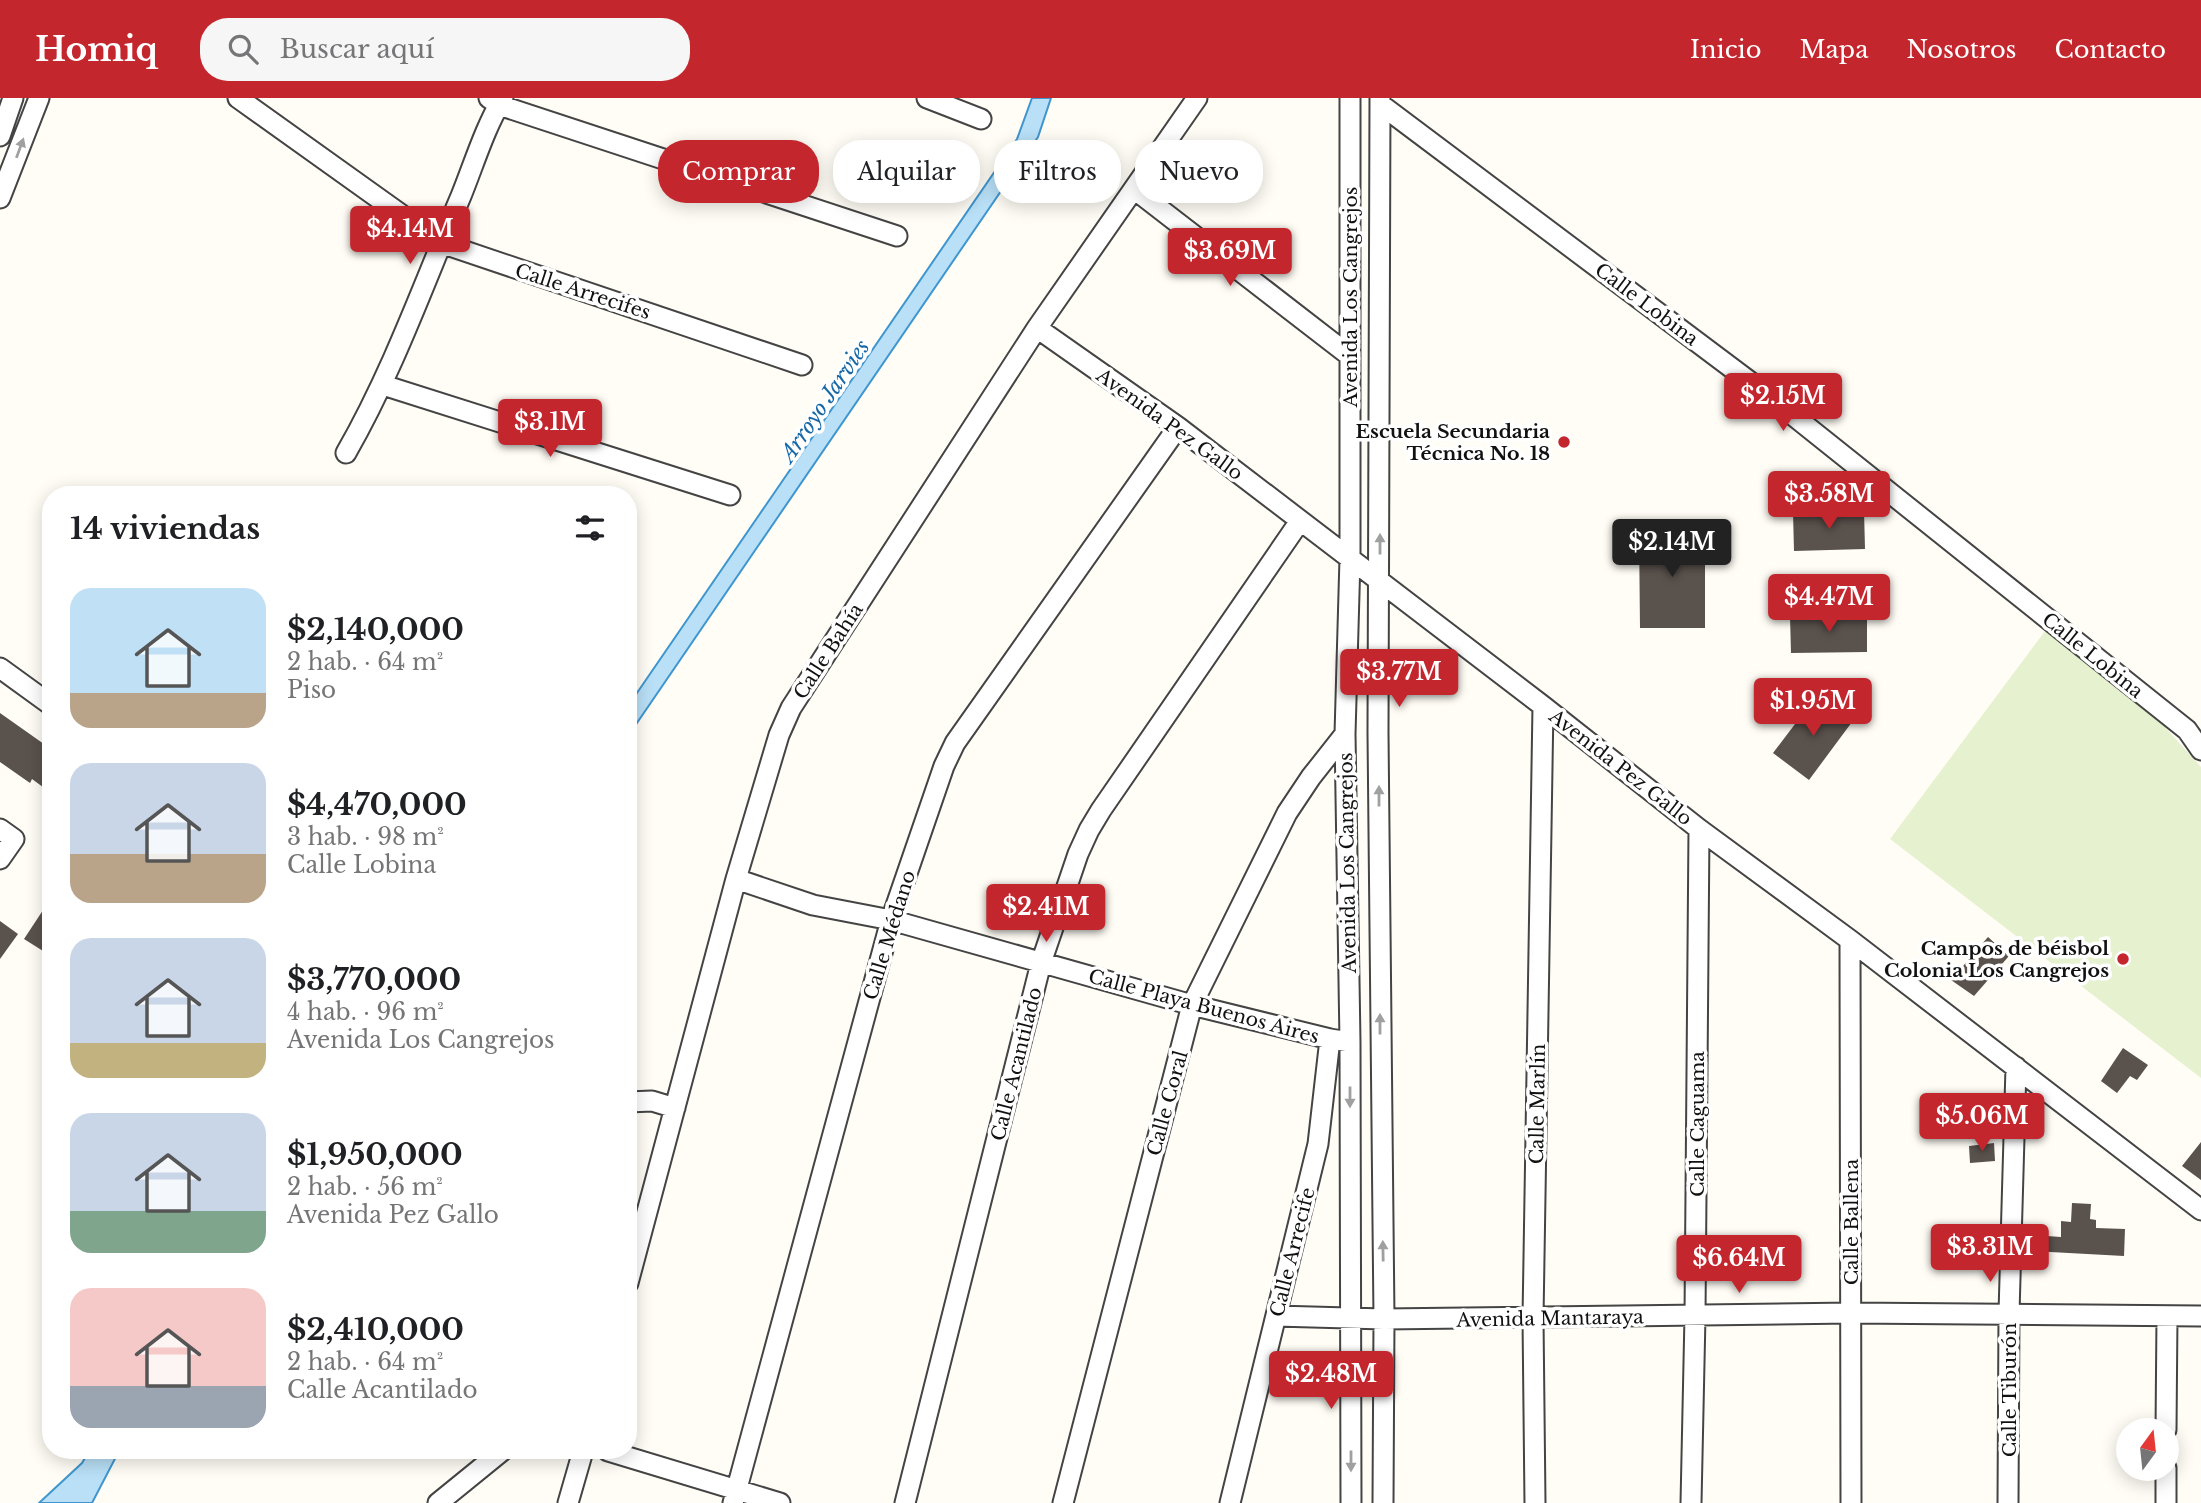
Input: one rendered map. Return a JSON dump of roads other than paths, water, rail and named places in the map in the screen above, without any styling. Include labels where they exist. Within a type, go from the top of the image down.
[{"type":"street","points":[[0,136],[13,98]]},
{"type":"street","points":[[0,198],[39,98]]},
{"type":"street","name":"Calle Arrecifes","points":[[239,98],[441,243],[802,365]]},
{"type":"street","points":[[928,98],[981,119]]},
{"type":"street","name":"Calle Bahía","points":[[637,1249],[736,879],[779,734],[791,708],[1037,328],[1197,98]]},
{"type":"street","name":"Avenida Los Cangrejos","points":[[1350,98],[1350,558],[1340,1040],[1351,1319],[1350,1503]]},
{"type":"street","points":[[346,453],[383,385],[497,100],[897,236]]},
{"type":"street","name":"Avenida Los Cangrejos","points":[[1380,101],[1378,733],[1384,1320],[1383,1503]]},
{"type":"street","name":"Calle Lobina","points":[[1380,101],[1765,393],[2187,730],[2201,750]]},
{"type":"street","points":[[1134,189],[1350,356]]},
{"type":"street","name":"Avenida Pez Gallo","points":[[1037,328],[1178,427],[1699,829],[1850,940],[2201,1210]]},
{"type":"street","points":[[383,385],[730,495]]},
{"type":"street","name":"Calle Médano","points":[[735,1497],[891,920],[944,766],[954,743],[1178,427]]},
{"type":"street","name":"Calle Acantilado","points":[[905,1503],[1041,963],[1088,830],[1300,521]]},
{"type":"street","points":[[0,668],[42,698]]},
{"type":"street","name":"Calle Marlín","points":[[1535,1503],[1534,1318],[1543,706]]},
{"type":"street","name":"Calle Coral","points":[[1063,1503],[1192,1005],[1287,813],[1345,734]]},
{"type":"street","points":[[0,829],[14,839],[0,859]]},
{"type":"street","name":"Calle Caguama","points":[[1691,1503],[1699,829]]},
{"type":"street","name":"Calle Playa Buenos Aires","points":[[736,879],[813,905],[891,920],[1192,1005],[1340,1040]]},
{"type":"street","name":"Calle Ballena","points":[[1850,940],[1851,1503]]},
{"type":"street","name":"Calle Arrecife","points":[[1230,1503],[1318,1144],[1340,1040]]},
{"type":"street","name":"Calle Tiburón","points":[[2008,1503],[2015,1067]]},
{"type":"street","points":[[637,1102],[652,1101],[675,1108]]},
{"type":"street","name":"Avenida Mantaraya","points":[[1276,1316],[1384,1320],[1852,1313],[2201,1316]]},
{"type":"street","points":[[2166,1418],[2167,1316]]},
{"type":"street","points":[[438,1503],[492,1459]]},
{"type":"street","points":[[568,1503],[581,1459]]},
{"type":"street","points":[[630,1459],[735,1497],[780,1503]]},
{"type":"street","points":[[2166,1481],[2166,1503]]},
{"type":"water","name":"Arroyo Jarvies","points":[[1032,98],[1051,98],[1036,140],[1016,140]]},
{"type":"water","name":"Arroyo Jarvies","points":[[994,173],[994,201],[637,723],[637,693],[973,203],[980,203],[980,193]]},
{"type":"water","points":[[84,1459],[115,1459],[92,1503],[39,1503]]},
{"type":"place","name":"Escuela Secundaria Técnica No. 18","points":[[1564,442]]},
{"type":"place","name":"Campos de béisbol Colonia Los Cangrejos","points":[[2123,959]]}]
